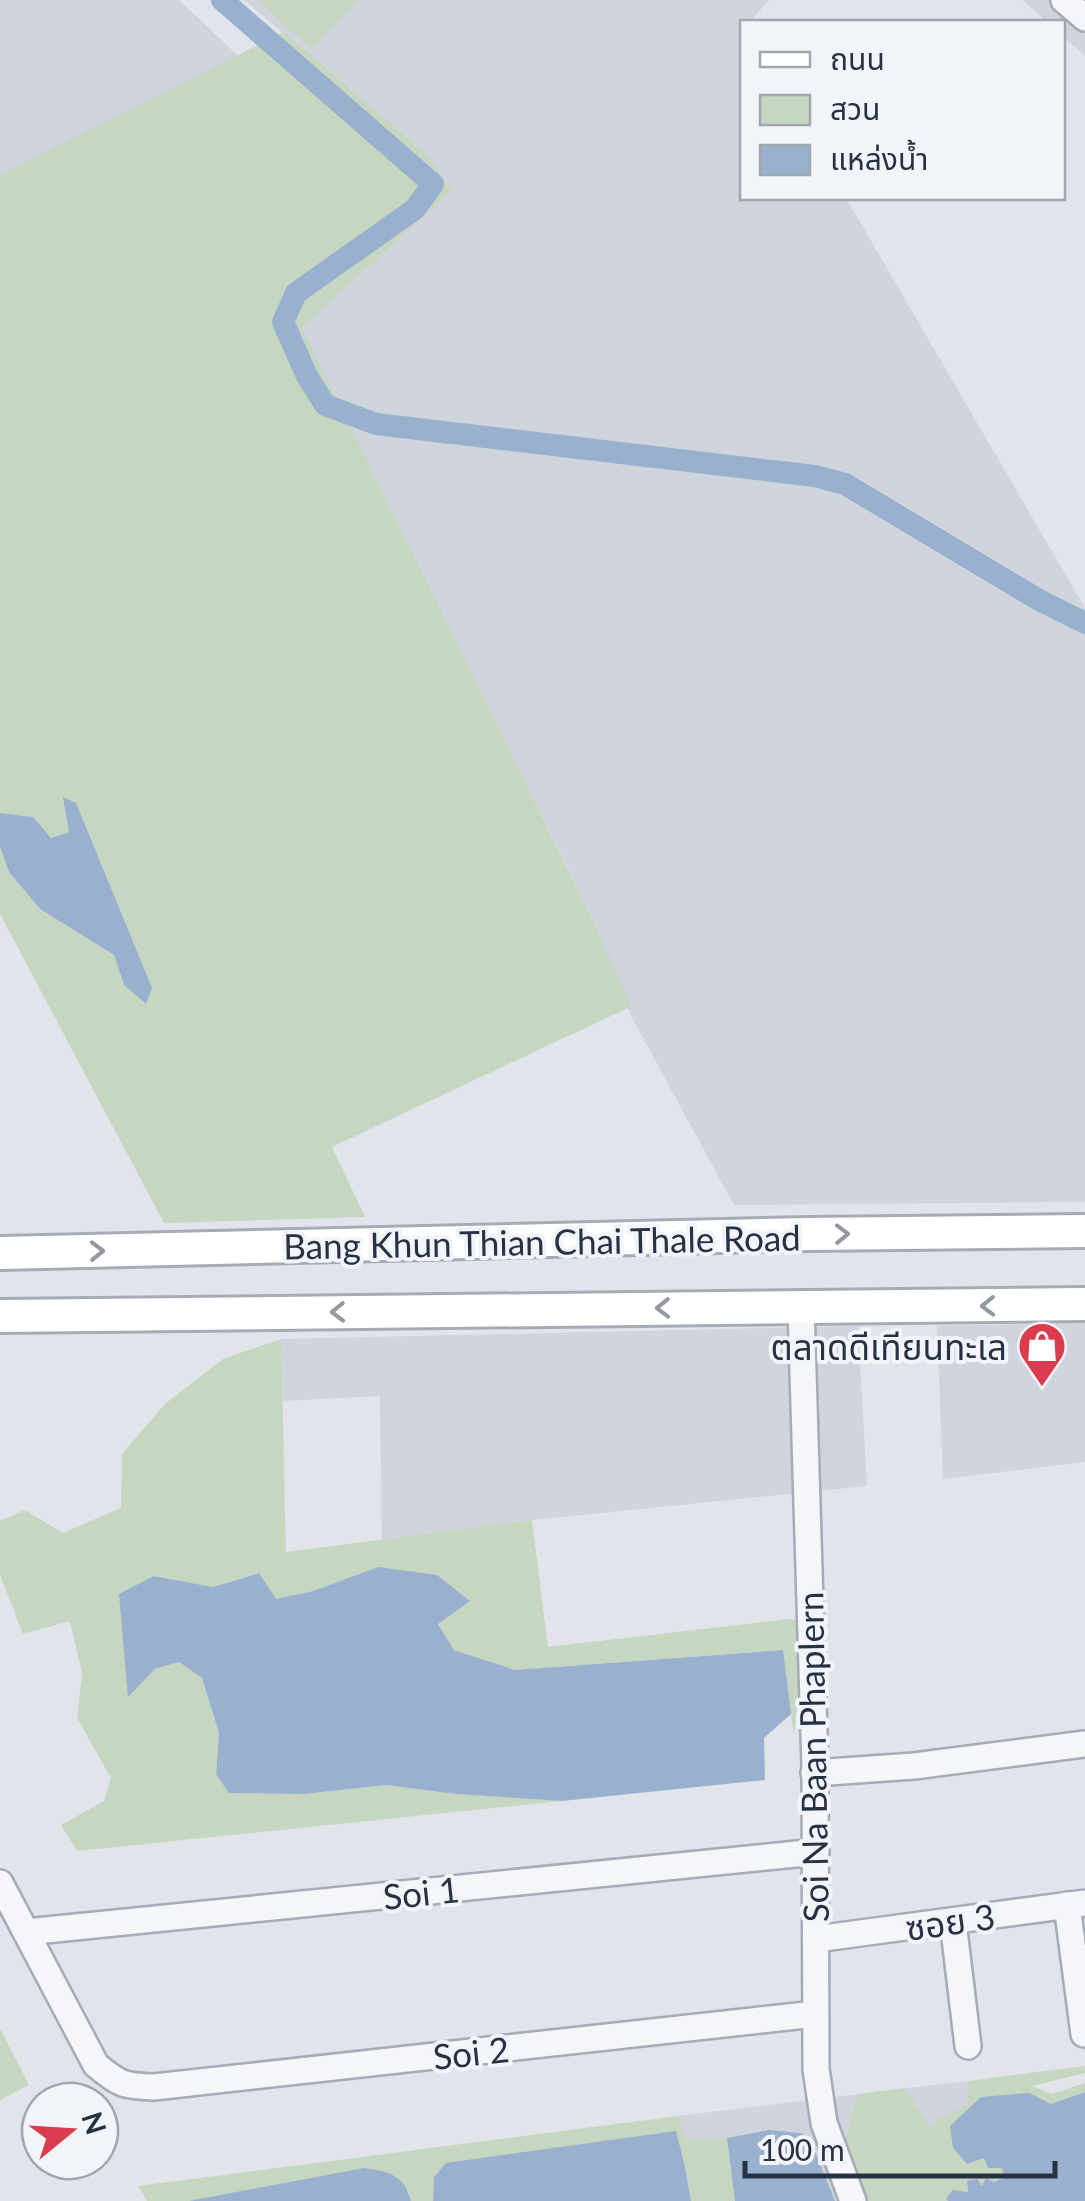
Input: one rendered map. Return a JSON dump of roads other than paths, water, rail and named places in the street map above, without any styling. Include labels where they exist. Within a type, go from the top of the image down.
[{"type":"main road","name":"Bang Khun Thian Chai Thale Road","points":[[0,1253],[809,1234],[1085,1232]]},
{"type":"main road","name":"Bang Khun Thian Chai Thale Road","points":[[0,1316],[1085,1304]]},
{"type":"street","points":[[1064,0],[1085,18]]},
{"type":"street","name":"Soi Na Baan Phaplern","points":[[801,1306],[816,1852],[816,2069],[824,2123],[853,2201]]},
{"type":"street","points":[[814,1773],[914,1766],[1085,1744]]},
{"type":"street","name":"Soi 1","points":[[26,1932],[816,1852]]},
{"type":"street","points":[[0,1884],[26,1932]]},
{"type":"street","points":[[1076,1904],[1084,2034]]},
{"type":"street","name":"ซอย 3","points":[[816,1939],[1076,1904]]},
{"type":"street","points":[[953,1922],[968,2046]]},
{"type":"street","name":"Soi 2","points":[[26,1932],[96,2065],[127,2086],[154,2087],[815,2014]]},
{"type":"water","points":[[63,797],[76,803],[152,988],[146,1004],[124,985],[114,955],[40,909],[9,872],[0,846],[0,813],[33,817],[51,838],[69,832]]},
{"type":"water","points":[[378,1567],[437,1575],[470,1601],[438,1624],[454,1650],[515,1670],[783,1650],[791,1714],[764,1738],[765,1780],[562,1801],[386,1785],[304,1794],[229,1793],[216,1774],[219,1733],[202,1678],[179,1662],[155,1669],[128,1697],[119,1594],[154,1576],[213,1587],[259,1573],[276,1599],[313,1591]]},
{"type":"water","points":[[1085,2092],[1085,2201],[948,2201],[946,2198],[953,2190],[968,2192],[967,2181],[977,2179],[982,2186],[986,2178],[994,2182],[1004,2178],[1002,2168],[988,2168],[984,2158],[967,2164],[953,2148],[950,2126],[981,2097],[1029,2093],[1051,2104]]},
{"type":"water","points":[[770,2130],[809,2137],[835,2201],[735,2201],[727,2138]]},
{"type":"water","points":[[676,2131],[691,2201],[433,2201],[434,2177],[446,2163]]},
{"type":"water","points":[[364,2168],[400,2180],[411,2201],[189,2201]]},
{"type":"waterway","points":[[222,0],[433,184],[415,209],[296,293],[283,322],[325,405],[376,424],[815,476],[845,484],[1039,600],[1085,623]]},
{"type":"place","name":"ตลาดดีเทียนทะเล","points":[[1042,1388]]}]
